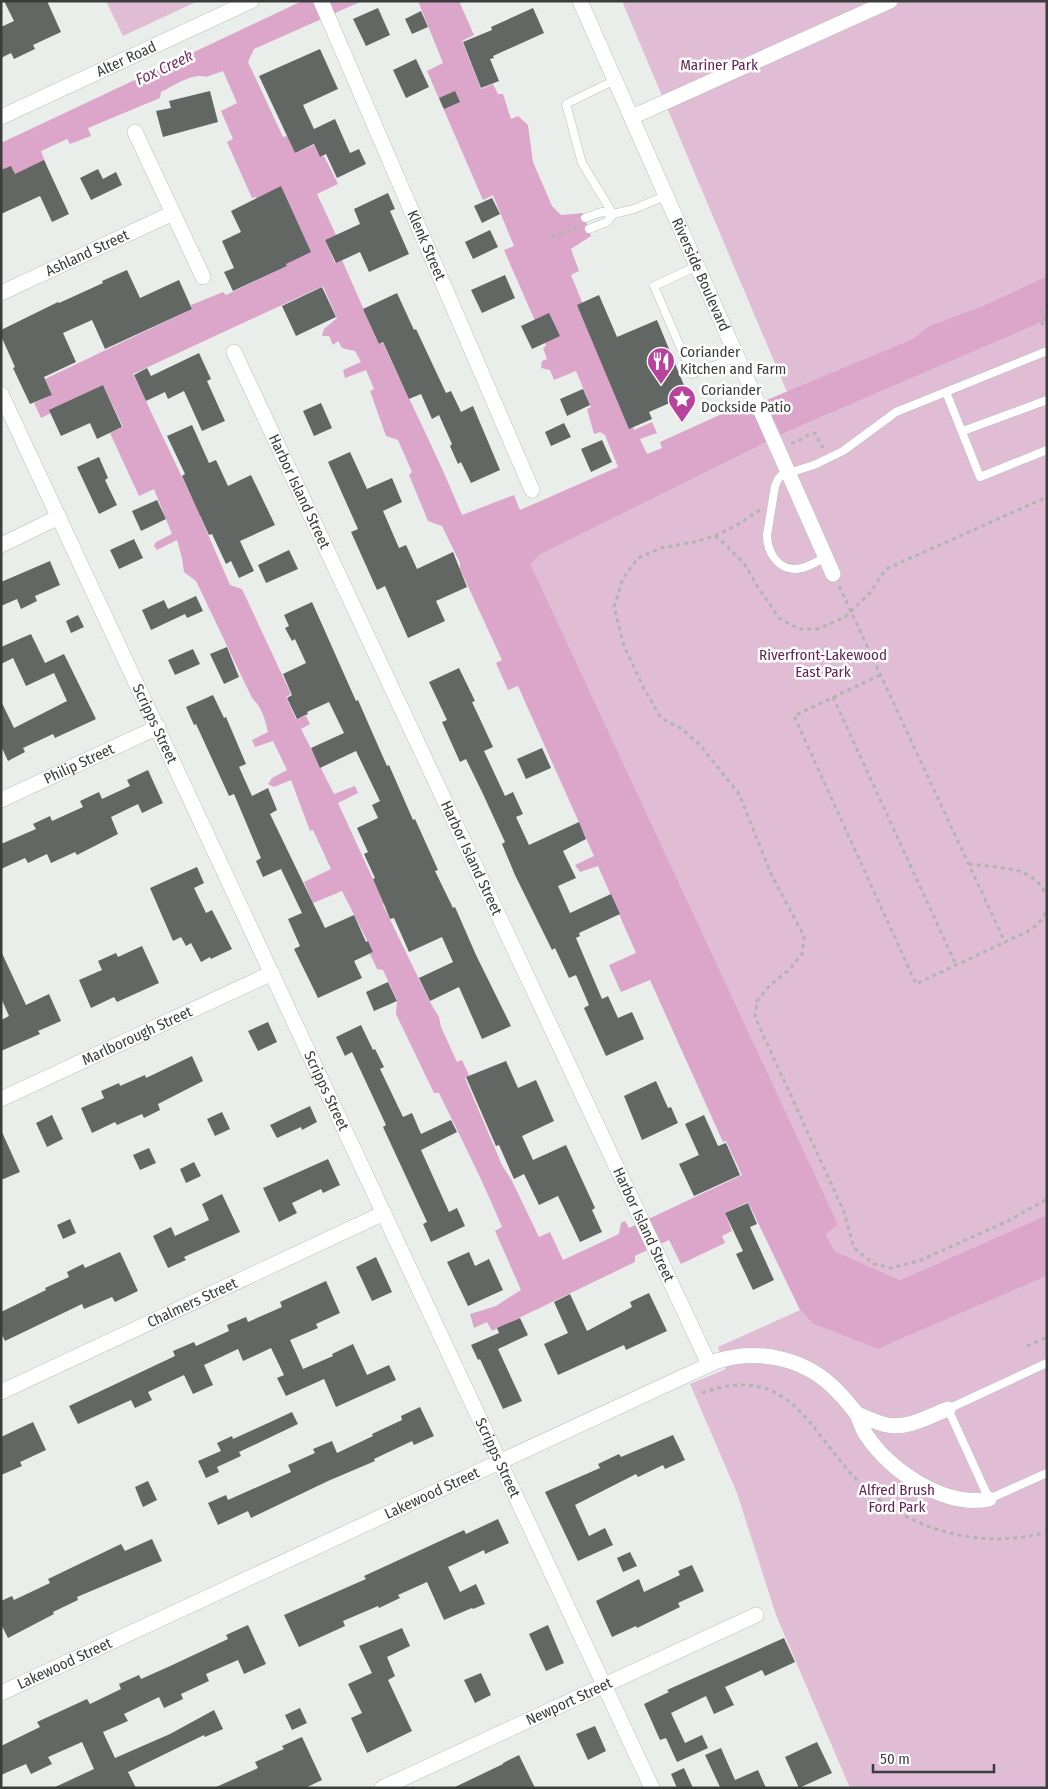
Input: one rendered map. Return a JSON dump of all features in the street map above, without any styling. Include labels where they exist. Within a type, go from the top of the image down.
[{"type":"street","name":"Alter Road","points":[[1,118],[251,1]]},
{"type":"street","name":"Klenk Street","points":[[321,1],[532,490]]},
{"type":"street","name":"Riverside Boulevard","points":[[580,1],[833,574]]},
{"type":"street","points":[[632,117],[890,1]]},
{"type":"street","points":[[135,132],[203,277]]},
{"type":"street","name":"Ashland Street","points":[[1,293],[173,213]]},
{"type":"street","name":"Harbor Island Street","points":[[234,352],[709,1364]]},
{"type":"street","name":"Scripps Street","points":[[1,394],[6,417],[60,517],[652,1788]]},
{"type":"street","points":[[1,545],[60,517]]},
{"type":"street","name":"Philip Street","points":[[1,800],[158,727]]},
{"type":"street","name":"Marlborough Street","points":[[1,1099],[272,973]]},
{"type":"street","name":"Chalmers Street","points":[[1,1392],[384,1213]]},
{"type":"street","name":"Lakewood Street","points":[[1,1693],[709,1364],[726,1358],[750,1354],[775,1357],[790,1361],[818,1375],[857,1414],[865,1434],[876,1448],[892,1464],[916,1482],[953,1498],[974,1501],[989,1499]]},
{"type":"street","name":"Lakewood Street","points":[[857,1414],[879,1423],[898,1426],[912,1423],[948,1409]]},
{"type":"street","name":"Newport Street","points":[[382,1788],[756,1615]]},
{"type":"lane","points":[[613,214],[582,163],[566,104],[615,80]]},
{"type":"lane","points":[[585,218],[602,212],[613,214],[634,209],[666,196]]},
{"type":"lane","points":[[589,229],[607,222],[613,214]]},
{"type":"lane","points":[[697,266],[654,286],[692,374],[737,357]]},
{"type":"lane","points":[[826,558],[796,569],[787,568],[776,561],[772,555],[767,542],[772,501],[778,479],[788,473],[829,459],[896,412],[1047,351]]},
{"type":"lane","points":[[946,392],[980,477],[1047,450]]},
{"type":"lane","points":[[963,431],[1047,400]]},
{"type":"lane","points":[[1047,1363],[948,1409],[989,1499],[1047,1473]]},
{"type":"path","points":[[1040,310],[1047,326]]},
{"type":"path","points":[[1041,322],[1047,326]]},
{"type":"path","points":[[715,536],[745,565],[758,589],[779,618],[799,629],[818,629],[845,617],[869,594],[886,569],[1047,498]]},
{"type":"path","points":[[772,501],[737,525],[715,536],[662,548],[638,558],[623,578],[614,607],[624,646],[644,689],[662,718],[682,729],[701,746],[739,794],[772,876],[804,936],[802,954],[789,970],[770,984],[757,1001],[755,1017],[844,1212],[854,1248],[874,1264],[892,1268],[930,1256],[1008,1221],[1047,1199]]},
{"type":"path","points":[[833,574],[1005,942]]},
{"type":"path","points":[[880,675],[794,716],[916,984],[1031,930],[1039,923],[1047,908]]},
{"type":"path","points":[[833,697],[956,965]]},
{"type":"path","points":[[968,864],[1020,872],[1031,876],[1044,890],[1047,898]]},
{"type":"path","points":[[1027,1346],[1047,1337]]},
{"type":"path","points":[[702,1393],[714,1388],[739,1385],[761,1388],[782,1396],[800,1410],[847,1469],[867,1490],[901,1514],[925,1526],[949,1534],[974,1538],[1012,1538],[1047,1532]]},
{"type":"green space","points":[[106,1],[198,1],[123,36]]},
{"type":"green space","name":"Mariner Park","points":[[622,1],[1047,1],[1047,276],[982,306],[929,326],[912,339],[787,392]]},
{"type":"green space","name":"Riverfront-Lakewood East Park","points":[[1047,320],[1047,1215],[900,1280],[835,1251],[826,1233],[838,1224],[531,565],[539,555],[789,431]]},
{"type":"green space","name":"Alfred Brush Ford Park","points":[[1047,1276],[1047,1788],[850,1788],[776,1615],[737,1493],[690,1384],[726,1369],[718,1347],[800,1310],[813,1324],[878,1349]]},
{"type":"water","name":"Fox Creek","points":[[302,1],[362,1],[254,49],[248,62],[283,137],[287,136],[295,153],[314,145],[320,157],[324,156],[338,184],[317,194],[336,235],[325,240],[335,263],[342,260],[379,344],[383,343],[462,515],[514,495],[520,510],[618,467],[605,435],[600,432],[594,434],[587,409],[591,407],[576,371],[554,380],[550,370],[541,368],[542,361],[547,359],[543,348],[546,346],[504,250],[514,246],[493,195],[483,200],[427,71],[443,63],[418,1],[459,1],[474,35],[462,41],[481,89],[493,84],[498,94],[503,94],[511,119],[518,116],[528,125],[533,162],[552,206],[561,215],[583,213],[591,236],[571,249],[579,271],[571,275],[634,430],[652,422],[657,433],[640,439],[647,454],[662,448],[660,442],[724,413],[743,410],[912,339],[929,326],[982,306],[1047,276],[1047,320],[789,431],[539,555],[531,565],[838,1224],[826,1234],[835,1251],[900,1280],[1047,1215],[1047,1276],[878,1349],[813,1324],[800,1310],[748,1202],[725,1213],[732,1231],[722,1236],[725,1243],[681,1264],[669,1240],[635,1256],[635,1262],[492,1331],[487,1322],[474,1328],[470,1314],[496,1306],[521,1290],[495,1231],[502,1227],[480,1176],[439,1093],[434,1093],[396,1014],[397,1000],[383,970],[377,969],[370,954],[373,952],[342,891],[313,903],[304,882],[331,869],[313,830],[310,831],[291,780],[274,787],[268,784],[272,778],[287,770],[273,741],[255,747],[252,740],[268,732],[261,710],[252,698],[196,581],[184,572],[177,540],[157,550],[154,546],[156,542],[172,534],[154,489],[139,496],[110,433],[123,427],[103,385],[41,418],[34,403],[52,395],[45,379],[192,309],[191,305],[223,292],[226,295],[287,266],[256,197],[252,198],[227,142],[233,139],[221,111],[237,103],[223,71],[206,77],[195,76],[183,80],[161,92],[160,98],[88,128],[91,136],[70,144],[67,139],[41,151],[50,175],[1,198],[1,143]],"holes":[[[323,286],[337,318],[324,329],[322,336],[329,336],[333,345],[338,341],[342,348],[355,351],[361,362],[343,370],[345,378],[366,370],[374,389],[370,391],[386,436],[398,440],[412,472],[409,475],[428,521],[442,526],[502,660],[496,663],[508,690],[518,686],[594,856],[575,865],[580,872],[598,866],[636,953],[609,965],[621,992],[650,980],[723,1142],[726,1141],[742,1175],[629,1228],[625,1221],[621,1223],[619,1234],[563,1260],[550,1232],[539,1237],[512,1181],[502,1165],[465,1078],[469,1075],[462,1060],[457,1062],[441,1027],[439,1017],[383,905],[384,903],[338,803],[358,793],[355,786],[334,794],[301,729],[310,724],[306,716],[296,719],[286,697],[291,694],[242,589],[230,585],[200,516],[206,513],[191,496],[133,374]]]},
{"type":"building","points":[[4,1],[47,1],[61,32],[33,45],[35,49],[14,59],[11,53],[1,58],[1,27],[14,21]]},
{"type":"building","points":[[378,8],[390,35],[366,46],[353,19]]},
{"type":"building","points":[[533,8],[544,33],[493,56],[494,58],[490,59],[499,81],[481,88],[463,42],[492,30],[491,27]]},
{"type":"building","points":[[421,11],[428,27],[412,34],[405,19]]},
{"type":"building","points":[[320,49],[338,89],[303,105],[314,129],[335,119],[350,153],[359,149],[366,164],[337,178],[326,154],[320,157],[314,144],[295,153],[259,76]]},
{"type":"building","points":[[416,59],[429,87],[406,98],[393,70]]},
{"type":"building","points":[[210,91],[218,122],[163,137],[156,111],[171,108],[169,101]]},
{"type":"building","points":[[455,91],[460,102],[444,109],[439,98]]},
{"type":"building","points":[[44,160],[69,214],[52,222],[40,196],[1,214],[1,170],[11,166],[15,174]]},
{"type":"building","points":[[98,169],[103,179],[116,172],[122,185],[91,200],[80,178]]},
{"type":"building","points":[[281,186],[311,252],[286,264],[287,266],[233,291],[224,272],[234,268],[222,241],[241,232],[231,211]]},
{"type":"building","points":[[388,193],[395,209],[390,211],[409,254],[369,272],[360,252],[336,263],[325,240],[360,224],[354,209]]},
{"type":"building","points":[[492,198],[500,214],[482,223],[474,206]]},
{"type":"building","points":[[490,230],[498,247],[473,259],[465,242]]},
{"type":"building","points":[[127,270],[140,298],[179,280],[192,309],[105,349],[92,320],[63,333],[76,362],[44,377],[52,395],[30,404],[13,368],[15,367],[1,336],[1,330]]},
{"type":"building","points":[[505,275],[515,298],[482,313],[471,290]]},
{"type":"building","points":[[322,287],[336,317],[296,336],[282,306]]},
{"type":"building","points":[[397,293],[446,393],[451,391],[461,412],[473,406],[500,470],[471,483],[461,462],[458,464],[450,446],[452,444],[439,415],[432,419],[421,394],[409,399],[383,342],[379,344],[363,309]]},
{"type":"building","points":[[599,295],[617,337],[657,320],[688,395],[649,412],[652,419],[629,429],[577,305]]},
{"type":"building","points":[[549,313],[560,336],[532,349],[521,326]]},
{"type":"building","points":[[199,353],[211,379],[207,381],[225,421],[202,431],[184,391],[168,399],[165,392],[146,401],[134,375],[147,368],[151,376]]},
{"type":"building","points":[[103,385],[122,427],[97,439],[90,423],[61,436],[49,410]]},
{"type":"building","points":[[583,389],[590,405],[567,416],[560,399]]},
{"type":"building","points":[[321,403],[332,428],[314,436],[303,411]]},
{"type":"building","points":[[564,423],[571,437],[551,446],[545,432]]},
{"type":"building","points":[[192,425],[209,463],[216,460],[228,486],[251,475],[275,525],[240,541],[254,571],[239,578],[231,561],[226,564],[212,534],[209,535],[182,476],[185,474],[167,436]]},
{"type":"building","points":[[602,440],[612,462],[591,472],[581,449]]},
{"type":"building","points":[[350,452],[367,489],[392,478],[402,502],[383,511],[399,548],[406,545],[417,569],[453,552],[467,587],[436,601],[445,621],[408,638],[385,586],[377,590],[351,532],[358,529],[328,462]]},
{"type":"building","points":[[99,457],[108,478],[105,480],[117,505],[99,514],[77,467]]},
{"type":"building","points":[[157,500],[166,519],[141,531],[132,511]]},
{"type":"building","points":[[134,539],[143,558],[119,569],[110,550]]},
{"type":"building","points":[[289,550],[298,569],[266,583],[258,565]]},
{"type":"building","points":[[50,561],[60,585],[35,596],[37,601],[21,609],[17,599],[1,606],[1,582]]},
{"type":"building","points":[[196,596],[203,611],[187,618],[185,614],[151,630],[142,610],[164,600],[168,609]]},
{"type":"building","points":[[312,602],[356,701],[358,700],[413,820],[415,819],[438,870],[435,871],[453,908],[455,907],[511,1026],[482,1039],[459,987],[430,1001],[419,978],[453,962],[442,937],[409,952],[394,918],[390,919],[373,879],[375,878],[364,854],[368,852],[357,828],[378,818],[372,805],[380,801],[356,751],[320,768],[311,748],[344,733],[329,702],[297,719],[287,698],[292,695],[283,674],[306,663],[295,639],[292,641],[285,628],[289,626],[284,615]]},
{"type":"building","points":[[78,615],[84,627],[71,633],[66,621]]},
{"type":"building","points":[[31,634],[45,663],[64,654],[96,719],[55,738],[53,734],[23,748],[25,752],[8,761],[1,746],[1,701],[14,728],[67,701],[54,673],[26,686],[13,658],[1,664],[1,647]]},
{"type":"building","points":[[227,647],[239,677],[224,684],[210,654]]},
{"type":"building","points":[[193,649],[200,664],[175,675],[168,660]]},
{"type":"building","points":[[459,668],[475,701],[472,702],[493,747],[484,751],[505,796],[513,792],[523,814],[516,817],[529,845],[579,822],[586,839],[563,851],[576,878],[558,886],[570,913],[611,894],[620,914],[579,933],[580,936],[576,938],[602,999],[608,996],[618,1018],[632,1012],[644,1039],[606,1056],[584,1008],[589,1005],[576,975],[569,978],[555,948],[552,950],[515,875],[502,844],[505,842],[483,794],[466,759],[460,762],[442,722],[447,720],[429,682]]},
{"type":"building","points":[[213,695],[224,718],[226,717],[246,764],[239,767],[252,796],[268,788],[277,810],[270,814],[325,928],[354,915],[366,942],[368,941],[373,952],[354,961],[362,978],[318,998],[294,949],[300,946],[288,919],[302,913],[281,869],[263,877],[256,861],[261,858],[234,794],[229,796],[196,724],[194,725],[186,707]]},
{"type":"building","points":[[542,748],[551,768],[526,779],[517,759]]},
{"type":"building","points":[[148,770],[163,803],[142,813],[138,804],[111,817],[118,834],[77,855],[75,852],[51,863],[47,854],[28,863],[25,858],[1,869],[1,844],[36,829],[33,824],[50,816],[52,821],[83,807],[80,801],[99,792],[102,799],[130,786],[127,780]]},
{"type":"building","points":[[197,867],[204,883],[194,888],[206,913],[212,910],[232,949],[201,962],[191,943],[186,946],[181,937],[173,941],[150,888]]},
{"type":"building","points":[[142,946],[159,983],[117,1002],[114,997],[91,1008],[79,980],[102,970],[98,961],[116,953],[118,957]]},
{"type":"building","points":[[1,951],[26,1005],[49,994],[61,1021],[38,1031],[40,1034],[1,1051],[1,1020],[9,1016],[1,998]]},
{"type":"building","points":[[388,982],[397,1001],[374,1011],[366,992]]},
{"type":"building","points":[[268,1022],[277,1042],[258,1051],[248,1031]]},
{"type":"building","points":[[361,1025],[384,1067],[380,1069],[403,1117],[412,1113],[421,1134],[451,1120],[457,1132],[421,1150],[449,1212],[457,1208],[465,1226],[431,1242],[423,1224],[427,1222],[383,1127],[386,1125],[352,1052],[345,1056],[336,1037]]},
{"type":"building","points":[[192,1056],[203,1081],[158,1104],[160,1110],[144,1118],[142,1114],[117,1125],[115,1122],[92,1133],[81,1108],[104,1098],[101,1091],[119,1083],[120,1086],[145,1075],[146,1078]]},
{"type":"building","points":[[506,1061],[518,1088],[536,1080],[554,1121],[522,1136],[533,1160],[566,1145],[595,1208],[592,1210],[602,1232],[580,1242],[558,1196],[539,1205],[524,1174],[514,1179],[499,1145],[496,1146],[466,1077]]},
{"type":"building","points":[[656,1081],[668,1108],[671,1107],[678,1123],[642,1140],[624,1096]]},
{"type":"building","points":[[310,1106],[317,1122],[302,1130],[301,1127],[277,1138],[270,1125]]},
{"type":"building","points":[[222,1112],[230,1129],[215,1136],[207,1119]]},
{"type":"building","points":[[52,1115],[63,1139],[47,1147],[36,1123]]},
{"type":"building","points":[[704,1115],[718,1146],[726,1143],[740,1175],[694,1196],[679,1164],[699,1155],[685,1124]]},
{"type":"building","points":[[1,1130],[20,1172],[1,1180]]},
{"type":"building","points":[[149,1148],[156,1163],[140,1170],[133,1155]]},
{"type":"building","points":[[328,1159],[340,1185],[323,1193],[321,1189],[292,1203],[297,1213],[279,1222],[263,1188]]},
{"type":"building","points":[[194,1162],[201,1176],[186,1183],[180,1169]]},
{"type":"building","points":[[222,1194],[240,1232],[184,1257],[186,1260],[168,1268],[153,1236],[171,1227],[175,1236],[209,1220],[202,1204]]},
{"type":"building","points":[[748,1203],[757,1224],[750,1227],[774,1280],[753,1290],[736,1254],[743,1251],[725,1213]]},
{"type":"building","points":[[70,1219],[76,1233],[63,1239],[57,1225]]},
{"type":"building","points":[[120,1252],[138,1291],[115,1302],[112,1297],[84,1309],[82,1304],[5,1341],[1,1333],[1,1312],[69,1277],[67,1272],[83,1264],[85,1268]]},
{"type":"building","points":[[469,1252],[475,1266],[489,1259],[503,1290],[468,1306],[447,1262]]},
{"type":"building","points":[[376,1257],[392,1292],[372,1301],[356,1267]]},
{"type":"building","points":[[326,1281],[340,1313],[316,1324],[318,1328],[290,1340],[303,1369],[333,1356],[332,1354],[353,1344],[367,1375],[389,1365],[396,1380],[336,1407],[324,1379],[286,1396],[277,1378],[284,1375],[271,1348],[243,1361],[238,1349],[204,1365],[213,1385],[193,1394],[184,1375],[148,1392],[152,1400],[135,1408],[131,1400],[78,1424],[69,1406],[175,1356],[173,1351],[194,1342],[196,1346],[229,1331],[227,1325],[246,1317],[248,1322],[282,1307],[280,1302]]},
{"type":"building","points":[[649,1293],[667,1331],[626,1350],[624,1345],[558,1375],[544,1344],[568,1333],[554,1302],[570,1294],[587,1331],[632,1307],[630,1302]]},
{"type":"building","points":[[520,1318],[528,1335],[498,1349],[522,1401],[503,1409],[480,1359],[478,1360],[471,1345],[499,1333],[497,1328]]},
{"type":"building","points":[[420,1407],[434,1436],[414,1445],[412,1441],[374,1459],[375,1461],[251,1518],[248,1511],[218,1525],[208,1503],[226,1495],[228,1500],[291,1472],[288,1465],[315,1453],[313,1449],[332,1441],[337,1453],[402,1420],[401,1416]]},
{"type":"building","points":[[292,1412],[298,1424],[239,1452],[241,1456],[217,1467],[219,1472],[206,1478],[198,1461],[221,1451],[217,1443],[232,1436],[233,1439]]},
{"type":"building","points":[[33,1422],[46,1450],[20,1462],[22,1466],[1,1475],[1,1437]]},
{"type":"building","points":[[673,1435],[685,1460],[665,1469],[663,1465],[638,1477],[636,1474],[575,1505],[589,1536],[605,1528],[613,1545],[578,1561],[545,1492],[600,1468],[598,1464],[619,1454],[621,1457]]},
{"type":"building","points":[[148,1481],[157,1500],[143,1507],[135,1487]]},
{"type":"building","points":[[498,1519],[509,1543],[485,1554],[484,1550],[448,1567],[460,1592],[476,1584],[485,1604],[444,1620],[427,1582],[398,1595],[400,1598],[379,1608],[378,1606],[343,1621],[345,1626],[299,1647],[284,1615],[366,1579],[364,1576],[464,1530],[466,1534]]},
{"type":"building","points":[[152,1539],[162,1561],[77,1597],[78,1600],[8,1638],[1,1624],[1,1601],[12,1596],[14,1600],[50,1583],[48,1579],[121,1544],[125,1551]]},
{"type":"building","points":[[630,1552],[637,1566],[623,1572],[617,1558]]},
{"type":"building","points":[[692,1565],[704,1591],[678,1603],[680,1607],[637,1628],[636,1626],[612,1637],[596,1601],[639,1579],[644,1592],[680,1575],[678,1571]]},
{"type":"building","points":[[248,1625],[266,1664],[244,1674],[238,1660],[206,1674],[209,1681],[181,1694],[183,1699],[164,1708],[159,1697],[124,1714],[128,1721],[103,1732],[115,1758],[170,1734],[214,1710],[223,1729],[205,1737],[204,1735],[128,1772],[136,1788],[53,1788],[94,1769],[82,1742],[48,1757],[52,1764],[31,1774],[26,1764],[1,1775],[1,1746],[40,1727],[37,1722],[87,1699],[90,1704],[121,1689],[119,1684],[139,1675],[141,1679],[168,1667],[228,1639],[226,1635]]},
{"type":"building","points":[[548,1625],[564,1663],[546,1671],[529,1634]]},
{"type":"building","points":[[402,1628],[410,1646],[387,1657],[395,1676],[388,1680],[412,1731],[367,1753],[351,1718],[362,1713],[348,1684],[372,1673],[359,1646]]},
{"type":"building","points":[[784,1638],[795,1662],[765,1676],[762,1670],[725,1687],[734,1705],[714,1714],[706,1696],[671,1713],[685,1743],[702,1735],[708,1748],[677,1762],[666,1738],[660,1740],[644,1704],[669,1692],[667,1690]]},
{"type":"building","points":[[481,1673],[491,1695],[475,1703],[464,1680]]},
{"type":"building","points":[[300,1708],[307,1723],[292,1730],[285,1715]]},
{"type":"building","points":[[595,1726],[606,1751],[588,1760],[576,1734]]},
{"type":"building","points":[[302,1737],[322,1780],[305,1788],[214,1788],[258,1768],[255,1762],[284,1749],[282,1746]]},
{"type":"building","points":[[817,1742],[832,1773],[799,1788],[785,1757]]},
{"type":"building","points":[[721,1748],[735,1780],[758,1770],[766,1788],[719,1788],[705,1755]]},
{"type":"building","points":[[519,1755],[535,1788],[453,1788],[503,1764]]},
{"type":"building","points":[[684,1768],[693,1788],[677,1788],[671,1774]]},
{"type":"place","name":"Coriander Kitchen and Farm","points":[[661,385]]},
{"type":"place","name":"Coriander Dockside Patio","points":[[682,423]]}]
